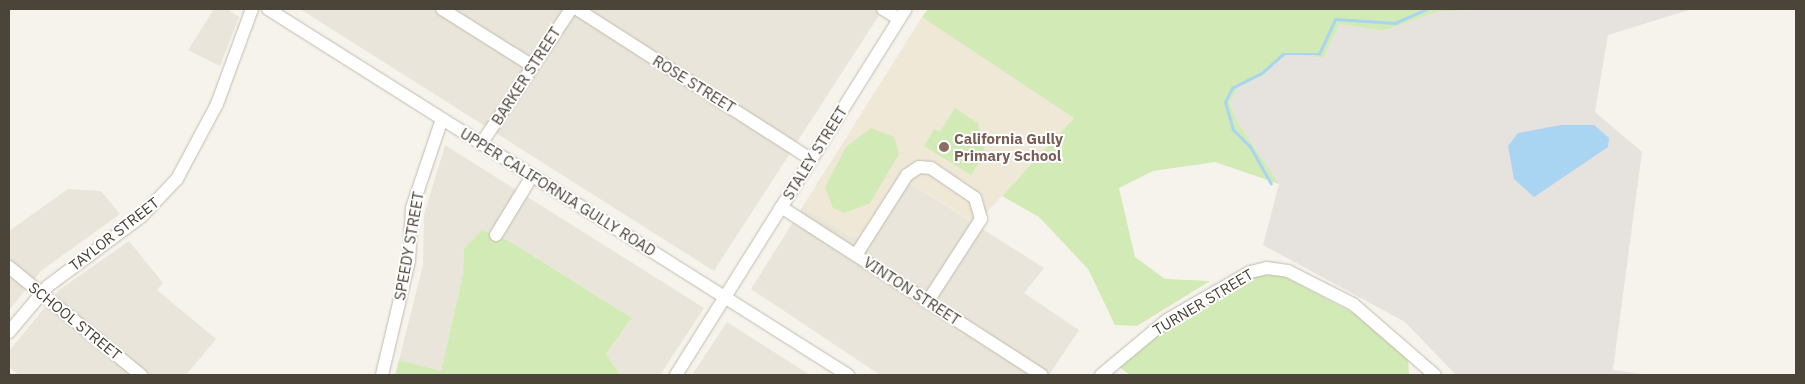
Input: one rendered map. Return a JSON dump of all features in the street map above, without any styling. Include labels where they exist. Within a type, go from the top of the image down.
[{"type":"street","name":"TAYLOR STREET","points":[[9,332],[41,293],[166,192],[201,140],[242,44],[252,9]]},
{"type":"street","name":"TAYLOR STREET","points":[[242,44],[267,9]]},
{"type":"street","name":"UPPER CALIFORNIA GULLY ROAD","points":[[267,9],[848,375]]},
{"type":"street","points":[[442,9],[531,65]]},
{"type":"street","name":"BARKER STREET","points":[[481,144],[531,65],[571,9]]},
{"type":"street","name":"ROSE STREET","points":[[578,9],[811,159]]},
{"type":"street","points":[[883,9],[902,14]]},
{"type":"street","name":"STALEY STREET","points":[[676,375],[902,14]]},
{"type":"street","name":"SPEEDY STREET","points":[[382,375],[409,261],[412,208],[442,119]]},
{"type":"street","points":[[856,255],[907,175],[919,167],[931,168],[972,194],[982,212],[979,228],[928,300]]},
{"type":"street","points":[[496,235],[532,176]]},
{"type":"street","name":"VINTON STREET","points":[[781,207],[1042,375]]},
{"type":"street","name":"SCHOOL STREET","points":[[9,267],[141,375]]},
{"type":"street","name":"TURNER STREET","points":[[1101,375],[1159,326],[1259,269],[1288,271],[1330,290],[1380,324],[1435,375]]},
{"type":"shaded area","points":[[214,9],[227,9],[239,17],[220,66],[188,50]]},
{"type":"shaded area","points":[[300,9],[883,9],[714,271]]},
{"type":"shaded area","points":[[1485,9],[1692,9],[1608,35],[1595,112],[1642,152],[1613,370],[1650,375],[1456,375],[1405,322],[1263,245],[1279,184],[1236,120],[1230,102],[1238,87],[1263,76],[1278,59],[1292,54],[1323,58],[1340,24],[1383,31],[1437,12]]},
{"type":"shaded area","name":"California Gully Primary School","points":[[922,17],[1074,118],[976,224],[898,175],[859,237],[852,238],[807,209],[805,203]]},
{"type":"shaded area","points":[[445,145],[704,308],[660,375],[620,375],[606,354],[632,318],[511,242],[482,230],[464,248],[463,274],[441,371],[399,360],[423,265],[424,215]]},
{"type":"shaded area","points":[[898,175],[1044,268],[1024,293],[1079,330],[1049,375],[880,375],[751,289],[805,203],[859,237]]},
{"type":"shaded area","points":[[68,189],[101,191],[120,214],[41,271],[9,310],[9,231]]},
{"type":"shaded area","points":[[129,241],[163,283],[157,290],[216,339],[186,375],[19,375],[9,367],[9,351],[59,290]]},
{"type":"shaded area","points":[[727,322],[810,375],[692,375]]},
{"type":"green space","points":[[928,9],[1485,9],[1437,12],[1383,31],[1340,24],[1323,58],[1292,54],[1278,59],[1263,76],[1238,87],[1230,102],[1236,120],[1279,184],[1215,162],[1153,171],[1119,188],[1135,257],[1165,279],[1210,281],[1137,326],[1115,325],[1088,269],[1039,217],[1002,196],[1074,118],[922,17]]},
{"type":"green space","points":[[955,108],[978,123],[985,153],[971,175],[924,146],[934,129],[940,132]]},
{"type":"green space","points":[[871,128],[894,137],[899,154],[870,203],[844,213],[833,208],[825,187],[846,147]]},
{"type":"green space","points":[[482,230],[511,242],[632,318],[606,354],[620,375],[395,375],[399,360],[441,371],[463,274],[464,248]]},
{"type":"green space","points":[[1258,274],[1279,274],[1371,322],[1408,359],[1409,375],[1130,375],[1119,367],[1168,326]]},
{"type":"water","points":[[1561,125],[1594,125],[1609,138],[1608,147],[1534,197],[1514,179],[1508,146],[1518,133]]},
{"type":"waterway","points":[[1271,184],[1250,147],[1233,130],[1225,102],[1232,88],[1263,72],[1283,54],[1319,54],[1335,19],[1395,23],[1427,9]]},
{"type":"place","name":"California Gully Primary School","points":[[944,147]]}]
